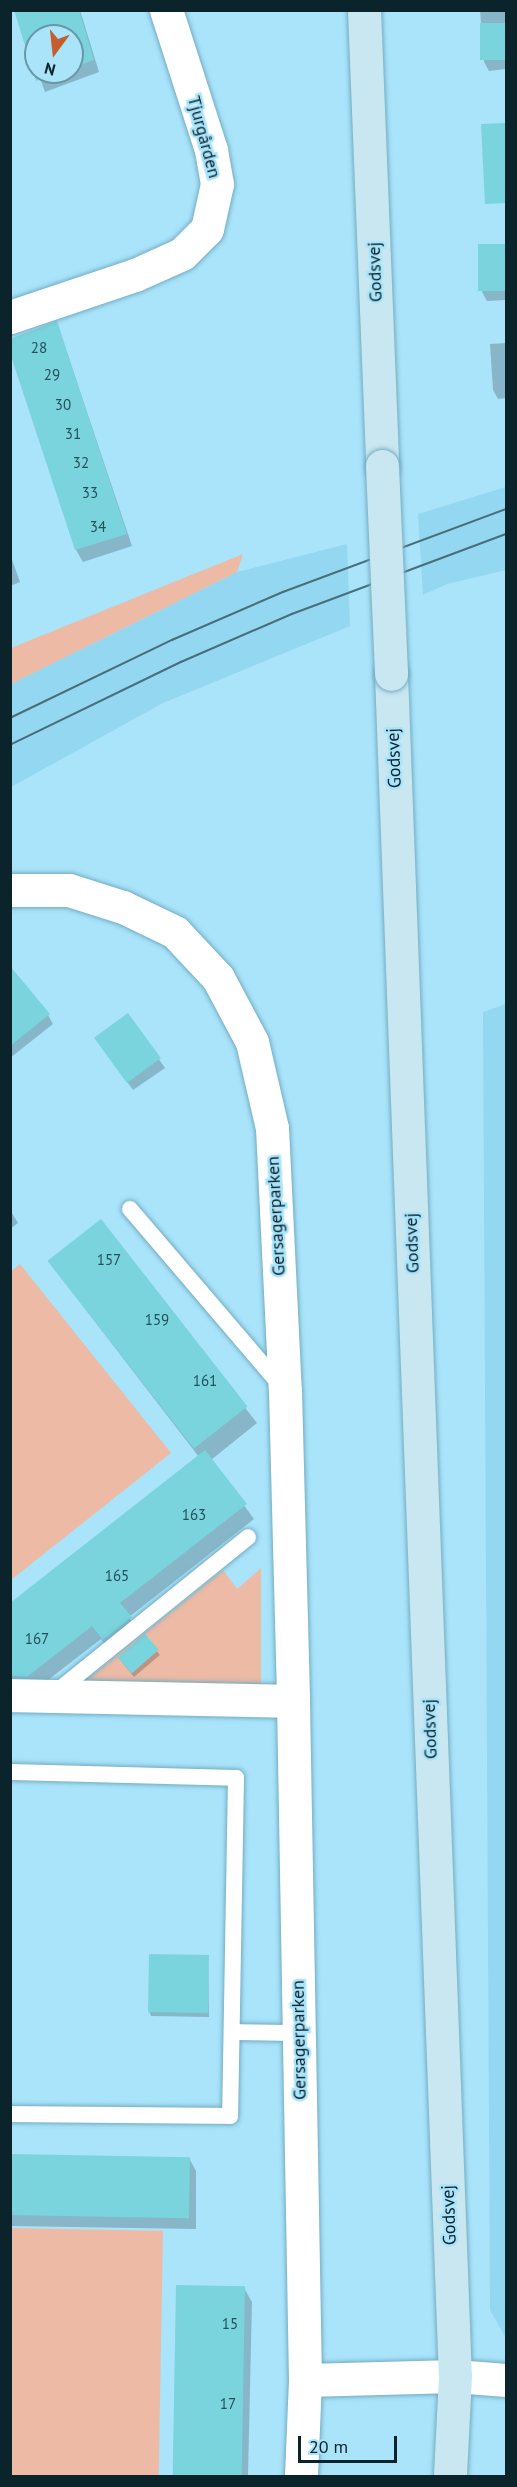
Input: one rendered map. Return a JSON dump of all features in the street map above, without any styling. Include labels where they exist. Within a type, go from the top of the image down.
[{"type":"street","name":"Tjurgården","points":[[10,317],[135,275],[183,254],[207,229],[217,184],[211,150],[166,10]]},
{"type":"street","name":"Godsvej","points":[[364,10],[455,2376],[450,2476]]},
{"type":"street","name":"Gersagerparken","points":[[10,890],[69,890],[123,907],[175,932],[218,978],[252,1042],[272,1128],[285,1391],[293,1701],[304,2380],[301,2476]]},
{"type":"street","points":[[10,1695],[293,1701]]},
{"type":"street","points":[[304,2380],[455,2376],[507,2380]]},
{"type":"lane","points":[[130,1209],[285,1391]]},
{"type":"lane","points":[[52,1696],[248,1537]]},
{"type":"lane","points":[[10,1772],[236,1778],[230,2116],[10,2114]]},
{"type":"lane","points":[[232,2032],[299,2033]]},
{"type":"shaded area","points":[[506,487],[506,570],[447,584],[423,595],[418,514]]},
{"type":"shaded area","points":[[347,544],[350,626],[163,703],[11,787],[11,684],[237,572]]},
{"type":"shaded area","points":[[243,554],[237,572],[11,684],[11,648]]},
{"type":"shaded area","points":[[506,1004],[506,2338],[490,2310],[483,1012]]},
{"type":"shaded area","points":[[20,1264],[171,1453],[11,1580],[10,1272]]},
{"type":"shaded area","points":[[261,1568],[261,1684],[80,1685],[223,1570],[237,1589]]},
{"type":"shaded area","points":[[11,2228],[163,2231],[159,2476],[10,2476]]},
{"type":"building","points":[[14,10],[79,10],[83,24],[24,24],[24,42]]},
{"type":"building","points":[[480,23],[506,23],[506,60],[480,60]]},
{"type":"building","points":[[84,27],[94,60],[84,64]]},
{"type":"building","points":[[507,123],[507,203],[485,204],[481,124]]},
{"type":"building","points":[[478,244],[506,244],[506,291],[478,291]]},
{"type":"building","points":[[57,321],[127,534],[75,550],[10,353],[10,339]]},
{"type":"building","points":[[10,966],[50,1014],[10,1046]]},
{"type":"building","points":[[128,1013],[161,1058],[127,1083],[94,1038]]},
{"type":"building","points":[[101,1219],[248,1407],[194,1448],[47,1261]]},
{"type":"building","points":[[205,1450],[247,1504],[120,1603],[132,1617],[103,1640],[92,1626],[27,1677],[10,1676],[10,1603]]},
{"type":"building","points":[[145,1634],[159,1650],[132,1673],[118,1658]]},
{"type":"building","points":[[149,1954],[209,1955],[208,2013],[148,2012]]},
{"type":"building","points":[[10,2154],[190,2157],[189,2218],[10,2215]]},
{"type":"building","points":[[176,2285],[245,2286],[242,2476],[173,2476]]},
{"type":"tram line","points":[[10,718],[172,640],[283,592],[506,509]]},
{"type":"tram line","points":[[10,745],[181,662],[292,614],[506,534]]}]
